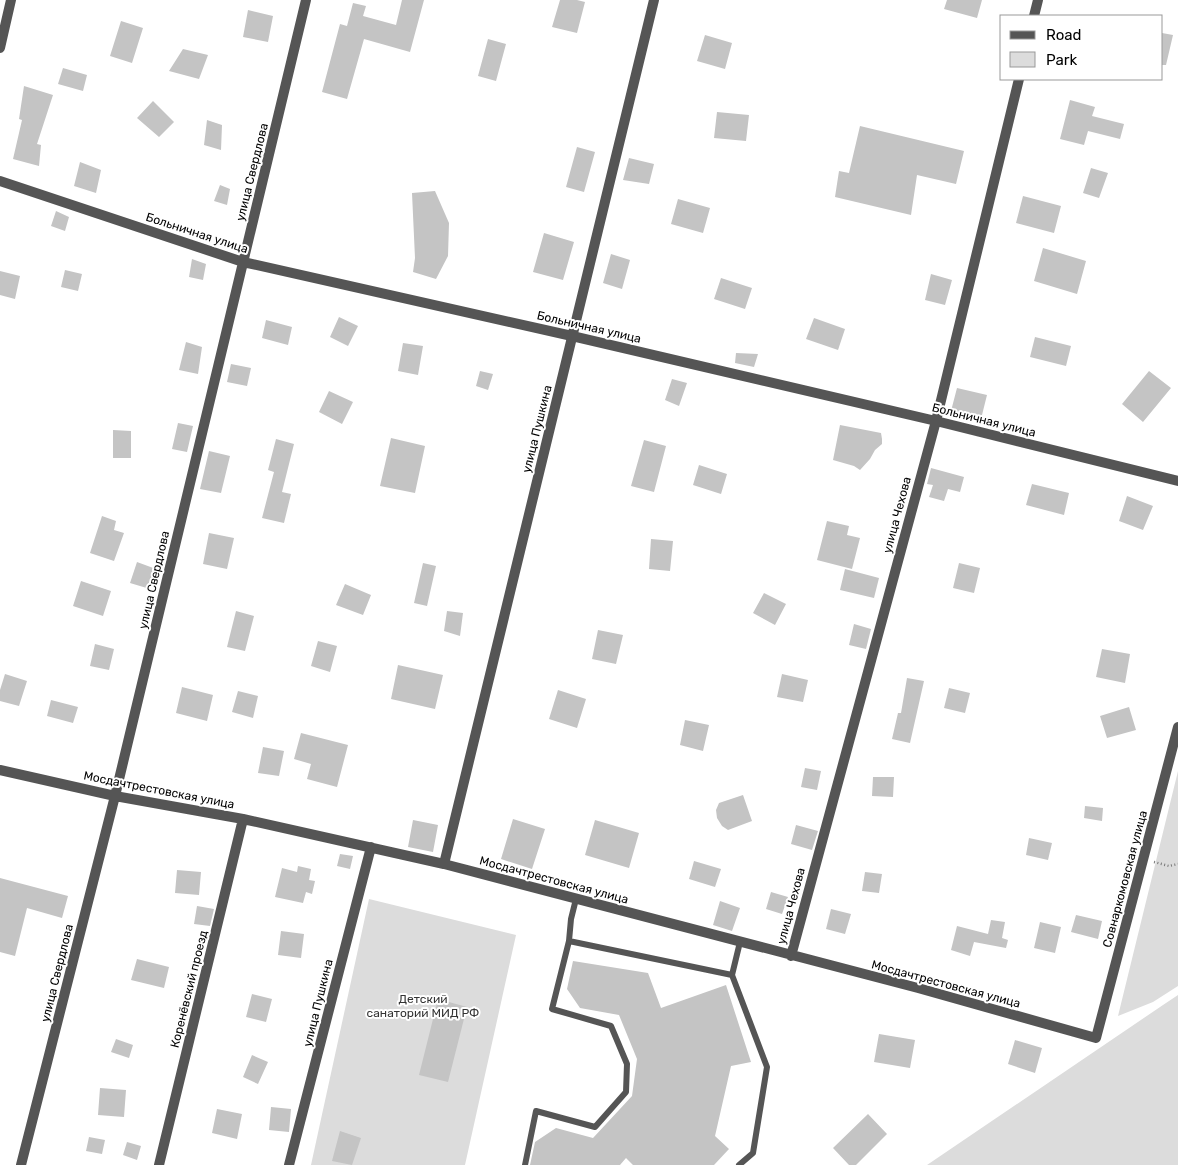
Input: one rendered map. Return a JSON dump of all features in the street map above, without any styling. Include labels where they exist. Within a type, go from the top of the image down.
[{"type":"street","points":[[0,48],[11,0]]},
{"type":"street","name":"улица Свердлова","points":[[21,1165],[115,796],[306,0]]},
{"type":"street","name":"улица Пушкина","points":[[444,864],[654,0]]},
{"type":"street","points":[[1034,15],[1038,0]]},
{"type":"street","name":"улица Чехова","points":[[791,956],[936,421],[1019,80]]},
{"type":"street","name":"Больничная улица","points":[[0,181],[243,262],[936,421],[1178,481]]},
{"type":"street","name":"Совнаркомовская улица","points":[[1096,1038],[1178,727]]},
{"type":"street","name":"Мосдачтрестовская улица","points":[[0,770],[115,796],[243,818],[444,864],[918,988],[1096,1038]]},
{"type":"street","name":"Коренёвский проезд","points":[[159,1165],[243,818]]},
{"type":"street","name":"улица Пушкина","points":[[290,1165],[371,848]]},
{"type":"lane","points":[[525,1165],[536,1111],[594,1127],[626,1092],[627,1064],[611,1026],[552,1009],[569,941],[571,919],[576,899]]},
{"type":"lane","points":[[569,941],[732,975]]},
{"type":"lane","points":[[740,942],[732,975],[768,1067],[753,1153],[740,1165]]},
{"type":"path","points":[[1143,860],[1169,866],[1178,864]]},
{"type":"green space","points":[[1178,771],[1178,986],[1153,1002],[1118,1016]]},
{"type":"green space","name":"Детский санаторий МИД РФ","points":[[369,899],[516,935],[465,1165],[311,1165]]},
{"type":"green space","points":[[1178,995],[1178,1165],[927,1165],[1163,1005]]},
{"type":"building","points":[[402,0],[424,0],[410,52],[364,39],[347,99],[322,92],[340,24],[347,26],[353,3],[366,6],[363,16],[396,25]]},
{"type":"building","points":[[560,0],[585,2],[577,33],[552,27]]},
{"type":"building","points":[[947,0],[982,0],[977,18],[944,9]]},
{"type":"building","points":[[248,10],[273,16],[268,42],[243,37]]},
{"type":"building","points":[[121,21],[143,28],[132,63],[110,56]]},
{"type":"building","points":[[1163,33],[1173,35],[1166,65],[1163,65]]},
{"type":"building","points":[[705,35],[732,43],[725,69],[697,61]]},
{"type":"building","points":[[488,39],[506,44],[496,81],[478,76]]},
{"type":"building","points":[[183,49],[208,55],[199,79],[169,71]]},
{"type":"building","points":[[63,68],[87,75],[83,91],[58,84]]},
{"type":"building","points":[[24,86],[53,95],[37,144],[41,145],[39,166],[13,159],[22,120],[19,119]]},
{"type":"building","points":[[1070,100],[1095,107],[1092,116],[1124,124],[1120,139],[1088,131],[1084,145],[1060,139]]},
{"type":"building","points":[[153,101],[174,122],[159,137],[137,118]]},
{"type":"building","points":[[717,112],[749,115],[746,141],[714,138]]},
{"type":"building","points":[[207,120],[222,125],[221,150],[204,145]]},
{"type":"building","points":[[860,126],[964,151],[956,184],[917,175],[911,215],[835,197],[839,171],[849,173]]},
{"type":"building","points":[[577,147],[595,152],[584,192],[566,187]]},
{"type":"building","points":[[629,158],[654,164],[649,184],[623,180]]},
{"type":"building","points":[[80,162],[101,170],[96,193],[74,186]]},
{"type":"building","points":[[1091,168],[1108,173],[1099,198],[1083,193]]},
{"type":"building","points":[[220,185],[230,189],[227,205],[214,201]]},
{"type":"building","points":[[435,191],[449,223],[448,256],[436,279],[413,272],[415,258],[412,193]]},
{"type":"building","points":[[1023,196],[1061,206],[1054,233],[1016,223]]},
{"type":"building","points":[[678,199],[710,208],[703,233],[671,224]]},
{"type":"building","points":[[56,211],[69,217],[65,231],[51,226]]},
{"type":"building","points":[[544,233],[574,242],[563,280],[533,272]]},
{"type":"building","points":[[1043,248],[1086,261],[1077,294],[1034,281]]},
{"type":"building","points":[[611,254],[630,260],[622,289],[603,283]]},
{"type":"building","points":[[192,259],[206,264],[203,280],[189,277]]},
{"type":"building","points":[[65,270],[82,274],[78,291],[61,287]]},
{"type":"building","points":[[0,271],[20,276],[15,299],[0,295]]},
{"type":"building","points":[[931,274],[952,280],[945,305],[925,300]]},
{"type":"building","points":[[721,278],[752,288],[745,309],[714,299]]},
{"type":"building","points":[[339,317],[358,326],[348,346],[330,337]]},
{"type":"building","points":[[814,318],[845,329],[838,350],[806,339]]},
{"type":"building","points":[[266,320],[292,327],[288,345],[262,338]]},
{"type":"building","points":[[1035,337],[1071,346],[1066,366],[1030,357]]},
{"type":"building","points":[[186,342],[202,347],[198,374],[179,370]]},
{"type":"building","points":[[403,343],[423,346],[418,375],[398,371]]},
{"type":"building","points":[[736,353],[758,354],[754,367],[735,363]]},
{"type":"building","points":[[231,364],[251,368],[247,386],[227,382]]},
{"type":"building","points":[[480,371],[493,374],[488,390],[476,386]]},
{"type":"building","points":[[1149,371],[1171,388],[1143,422],[1122,404]]},
{"type":"building","points":[[672,379],[687,383],[679,406],[665,400]]},
{"type":"building","points":[[957,388],[987,395],[981,419],[951,411]]},
{"type":"building","points":[[329,391],[353,402],[342,424],[319,412]]},
{"type":"building","points":[[178,423],[193,426],[187,452],[172,449]]},
{"type":"building","points":[[840,425],[881,433],[882,444],[860,470],[854,466],[833,460]]},
{"type":"building","points":[[113,430],[131,431],[131,458],[113,458]]},
{"type":"building","points":[[391,438],[425,446],[415,493],[380,486]]},
{"type":"building","points":[[276,439],[294,444],[282,492],[291,494],[284,523],[262,518],[274,472],[268,470]]},
{"type":"building","points":[[644,440],[666,446],[654,492],[631,486]]},
{"type":"building","points":[[209,451],[230,456],[221,493],[200,489]]},
{"type":"building","points":[[699,465],[727,474],[721,494],[693,485]]},
{"type":"building","points":[[931,468],[964,477],[960,492],[948,489],[944,501],[929,497],[933,485],[927,484]]},
{"type":"building","points":[[1032,484],[1069,493],[1064,515],[1026,505]]},
{"type":"building","points":[[1127,496],[1153,506],[1143,530],[1119,521]]},
{"type":"building","points":[[102,516],[116,521],[114,530],[124,533],[114,561],[90,553]]},
{"type":"building","points":[[827,521],[849,526],[847,535],[860,538],[852,569],[817,560]]},
{"type":"building","points":[[209,533],[234,538],[227,569],[203,564]]},
{"type":"building","points":[[651,539],[673,541],[670,571],[649,569]]},
{"type":"building","points":[[137,562],[156,569],[150,589],[130,583]]},
{"type":"building","points":[[423,563],[436,566],[427,606],[414,603]]},
{"type":"building","points":[[959,563],[980,568],[974,593],[953,588]]},
{"type":"building","points":[[845,569],[879,578],[874,598],[840,590]]},
{"type":"building","points":[[81,581],[111,591],[103,616],[73,606]]},
{"type":"building","points":[[345,584],[371,595],[363,615],[336,605]]},
{"type":"building","points":[[764,593],[786,604],[775,625],[753,613]]},
{"type":"building","points":[[236,611],[254,616],[245,651],[227,647]]},
{"type":"building","points":[[447,611],[463,613],[460,636],[444,631]]},
{"type":"building","points":[[854,624],[871,629],[866,649],[849,645]]},
{"type":"building","points":[[598,630],[623,635],[616,664],[592,659]]},
{"type":"building","points":[[318,641],[337,646],[330,672],[311,666]]},
{"type":"building","points":[[95,644],[114,649],[109,670],[90,666]]},
{"type":"building","points":[[1102,649],[1130,654],[1125,683],[1096,677]]},
{"type":"building","points":[[398,665],[443,675],[435,709],[391,699]]},
{"type":"building","points":[[5,674],[27,681],[19,706],[0,701],[0,690]]},
{"type":"building","points":[[782,674],[808,680],[803,702],[777,697]]},
{"type":"building","points":[[907,678],[924,681],[910,743],[892,739],[898,713],[901,713]]},
{"type":"building","points":[[182,687],[213,695],[207,721],[176,713]]},
{"type":"building","points":[[949,688],[970,693],[965,713],[944,708]]},
{"type":"building","points":[[558,690],[586,699],[577,728],[549,719]]},
{"type":"building","points":[[238,691],[258,696],[253,718],[232,712]]},
{"type":"building","points":[[51,700],[78,707],[73,723],[47,716]]},
{"type":"building","points":[[1129,707],[1136,730],[1107,738],[1100,716]]},
{"type":"building","points":[[685,720],[709,725],[703,751],[680,745]]},
{"type":"building","points":[[301,733],[348,745],[337,787],[307,779],[311,764],[294,759]]},
{"type":"building","points":[[263,747],[284,751],[279,776],[258,773]]},
{"type":"building","points":[[805,768],[821,771],[817,790],[801,787]]},
{"type":"building","points":[[873,777],[894,777],[893,797],[872,796]]},
{"type":"building","points":[[743,795],[752,821],[728,830],[722,826],[717,818],[716,810],[719,803]]},
{"type":"building","points":[[1085,806],[1103,808],[1102,821],[1084,818]]},
{"type":"building","points":[[513,819],[545,829],[532,869],[501,859]]},
{"type":"building","points":[[413,820],[438,825],[433,852],[408,847]]},
{"type":"building","points":[[595,820],[639,833],[629,868],[585,855]]},
{"type":"building","points":[[796,825],[818,831],[812,850],[791,844]]},
{"type":"building","points":[[1029,838],[1052,843],[1048,860],[1026,855]]},
{"type":"building","points":[[340,854],[353,856],[350,869],[337,866]]},
{"type":"building","points":[[694,861],[721,869],[715,887],[689,879]]},
{"type":"building","points":[[298,866],[311,869],[309,880],[315,881],[312,894],[306,892],[303,903],[275,897],[282,868],[297,872]]},
{"type":"building","points":[[177,870],[201,872],[199,895],[175,893]]},
{"type":"building","points":[[865,872],[882,874],[879,893],[862,891]]},
{"type":"building","points":[[0,878],[68,896],[62,918],[27,908],[15,956],[0,952]]},
{"type":"building","points":[[771,892],[788,897],[782,914],[766,909]]},
{"type":"building","points":[[720,901],[740,908],[732,931],[713,925]]},
{"type":"building","points":[[197,906],[214,909],[210,926],[194,924]]},
{"type":"building","points":[[831,909],[851,914],[845,934],[826,929]]},
{"type":"building","points":[[1076,915],[1102,921],[1098,939],[1071,932]]},
{"type":"building","points":[[991,920],[1005,922],[1002,938],[1008,940],[1006,948],[974,942],[970,956],[951,950],[957,926],[988,934]]},
{"type":"building","points":[[1040,922],[1061,927],[1055,953],[1034,948]]},
{"type":"building","points":[[281,931],[304,934],[301,958],[278,955]]},
{"type":"building","points":[[137,959],[169,967],[164,988],[131,980]]},
{"type":"building","points":[[573,961],[648,973],[661,1008],[726,985],[751,1062],[731,1066],[715,1136],[729,1149],[714,1165],[633,1165],[626,1158],[620,1165],[530,1165],[535,1142],[556,1128],[593,1138],[632,1096],[637,1059],[619,1015],[580,1008],[567,989]]},
{"type":"building","points":[[252,994],[272,999],[266,1022],[246,1017]]},
{"type":"building","points":[[438,999],[467,1007],[448,1082],[419,1075]]},
{"type":"building","points":[[879,1034],[915,1040],[910,1068],[874,1062]]},
{"type":"building","points":[[116,1039],[133,1045],[129,1058],[111,1052]]},
{"type":"building","points":[[1015,1040],[1042,1048],[1035,1073],[1008,1064]]},
{"type":"building","points":[[252,1055],[268,1062],[258,1084],[243,1077]]},
{"type":"building","points":[[100,1088],[126,1090],[124,1117],[98,1115]]},
{"type":"building","points":[[271,1107],[291,1109],[289,1132],[269,1130]]},
{"type":"building","points":[[217,1109],[242,1114],[237,1139],[212,1133]]},
{"type":"building","points":[[868,1114],[887,1134],[856,1165],[849,1165],[833,1148]]},
{"type":"building","points":[[340,1131],[361,1138],[352,1165],[332,1161]]},
{"type":"building","points":[[89,1137],[105,1140],[102,1154],[86,1151]]},
{"type":"building","points":[[127,1142],[141,1146],[137,1160],[123,1155]]}]
